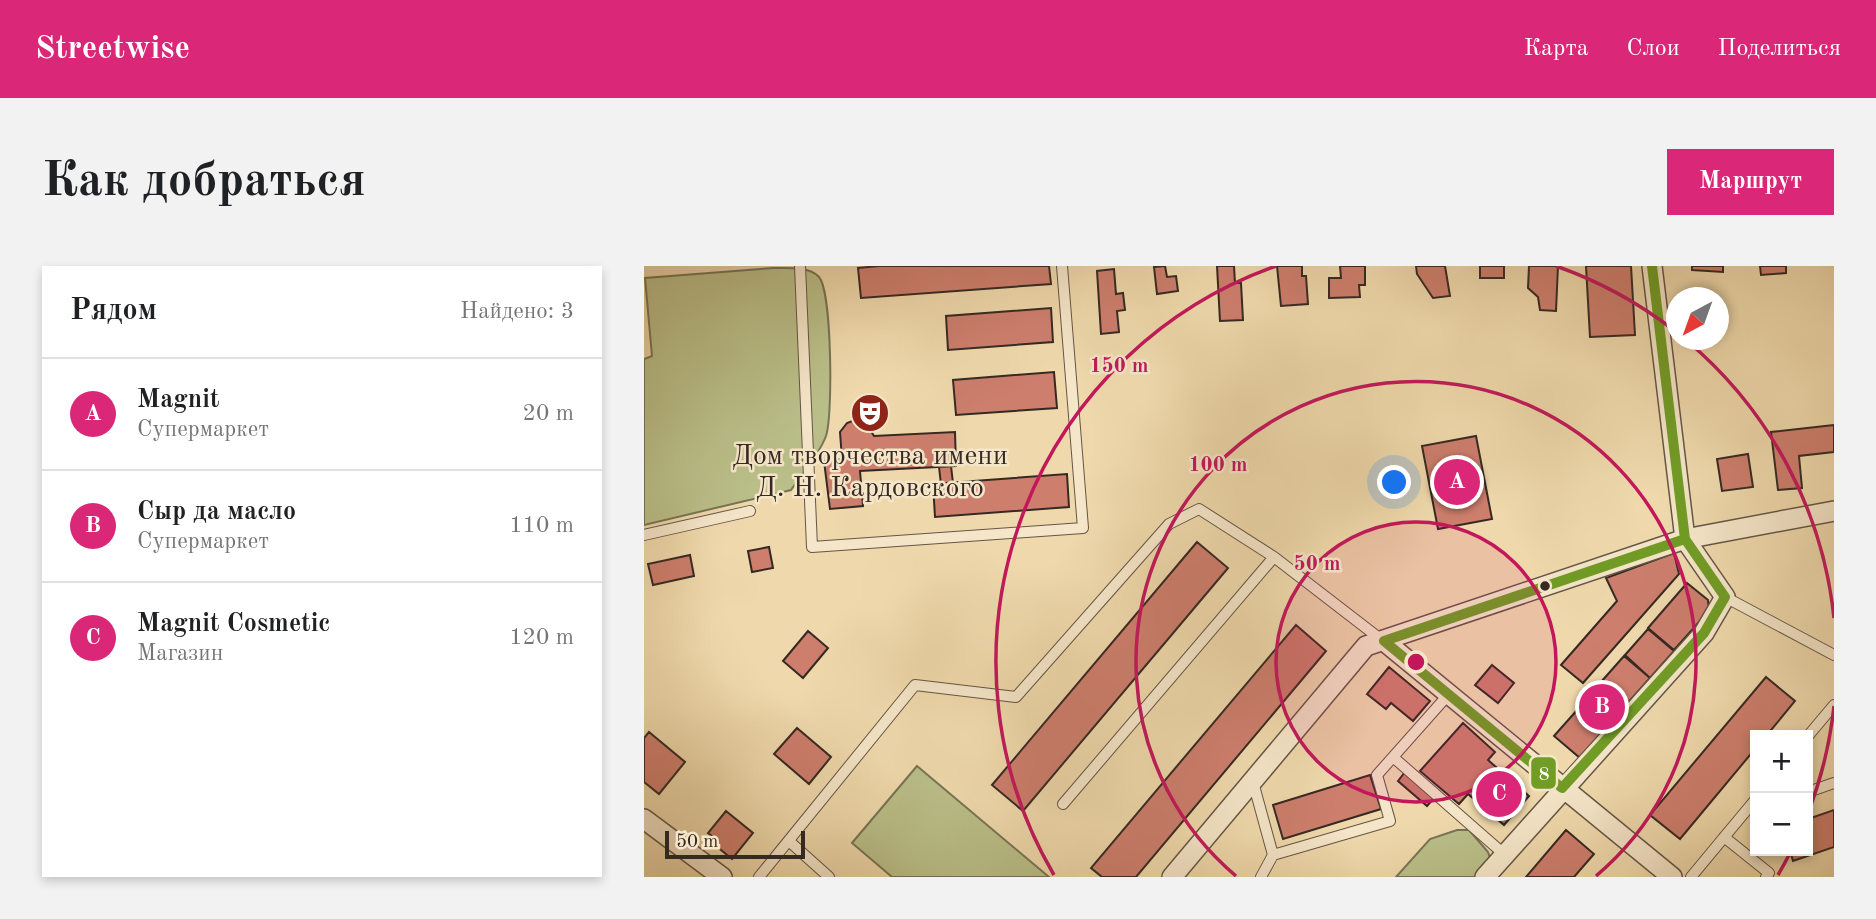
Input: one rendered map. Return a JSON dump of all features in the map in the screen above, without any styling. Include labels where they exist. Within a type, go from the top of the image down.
[{"type":"street","points":[[1485,877],[1703,633],[1725,597],[1685,539],[1652,266]]},
{"type":"street","points":[[1172,877],[1366,646],[1685,539],[1834,511]]},
{"type":"street","points":[[1384,641],[1672,877]]},
{"type":"street","points":[[644,819],[722,877]]},
{"type":"lane","points":[[800,266],[812,547],[1083,528],[1062,266]]},
{"type":"lane","points":[[760,877],[915,685],[1016,696],[1169,524],[1199,509],[1275,557],[1384,641]]},
{"type":"lane","points":[[644,535],[750,511]]},
{"type":"lane","points":[[1063,804],[1275,557]]},
{"type":"lane","points":[[1725,597],[1834,655]]},
{"type":"lane","points":[[1273,855],[1390,821],[1377,775],[1448,695]]},
{"type":"lane","points":[[1813,730],[1834,705]]},
{"type":"lane","points":[[1393,757],[1504,855]]},
{"type":"lane","points":[[1253,782],[1273,855],[1261,877]]},
{"type":"lane","points":[[1813,790],[1834,783]]},
{"type":"lane","points":[[1691,877],[1750,806]]},
{"type":"lane","points":[[1744,813],[1750,811]]},
{"type":"lane","points":[[1724,837],[1769,873],[1766,877]]},
{"type":"lane","points":[[790,842],[829,877]]},
{"type":"green space","points":[[773,268],[810,271],[819,277],[823,287],[829,329],[830,405],[823,443],[791,490],[644,525],[644,359],[652,356],[645,278]]},
{"type":"green space","points":[[917,766],[1049,877],[892,877],[852,843]]},
{"type":"green space","points":[[1457,830],[1469,830],[1488,852],[1492,864],[1481,877],[1396,877],[1430,839]]},
{"type":"building","points":[[1049,266],[1051,284],[861,298],[858,268]]},
{"type":"building","points":[[1165,266],[1167,277],[1176,276],[1178,291],[1157,294],[1154,267]]},
{"type":"building","points":[[1217,266],[1234,266],[1235,283],[1241,283],[1243,320],[1220,321]]},
{"type":"building","points":[[1277,266],[1302,266],[1302,276],[1306,276],[1308,304],[1281,306]]},
{"type":"building","points":[[1340,266],[1365,266],[1365,285],[1359,285],[1360,297],[1329,298],[1329,278],[1341,278]]},
{"type":"building","points":[[1416,266],[1445,266],[1450,296],[1433,298],[1417,274]]},
{"type":"building","points":[[1480,266],[1504,266],[1504,278],[1480,278]]},
{"type":"building","points":[[1529,266],[1558,266],[1556,311],[1540,310],[1538,297],[1528,288]]},
{"type":"building","points":[[1586,266],[1631,266],[1635,335],[1590,337]]},
{"type":"building","points":[[1692,266],[1723,266],[1723,272],[1692,270]]},
{"type":"building","points":[[1760,266],[1786,266],[1786,273],[1761,275]]},
{"type":"building","points":[[1114,269],[1116,294],[1123,293],[1125,310],[1117,311],[1119,332],[1101,334],[1097,271]]},
{"type":"building","points":[[1051,308],[1053,342],[948,350],[946,316]]},
{"type":"building","points":[[1054,372],[1057,408],[956,415],[953,380]]},
{"type":"building","points":[[855,420],[866,423],[874,436],[955,432],[956,466],[860,471],[863,506],[830,509],[824,461],[842,459],[840,432],[847,423]]},
{"type":"building","points":[[1834,425],[1834,452],[1799,456],[1802,488],[1778,490],[1771,432]]},
{"type":"building","points":[[1476,436],[1492,519],[1438,529],[1422,446]]},
{"type":"building","points":[[1748,454],[1753,487],[1722,491],[1717,459]]},
{"type":"building","points":[[951,466],[953,483],[941,484],[939,467]]},
{"type":"building","points":[[1067,474],[1069,507],[935,517],[933,484]]},
{"type":"building","points":[[1197,542],[1228,568],[1023,811],[992,785]]},
{"type":"building","points":[[769,547],[773,568],[752,572],[748,551]]},
{"type":"building","points":[[1674,553],[1679,574],[1583,683],[1561,665],[1617,601],[1606,578]]},
{"type":"building","points":[[690,555],[694,576],[653,585],[648,564]]},
{"type":"building","points":[[1687,583],[1708,600],[1709,611],[1674,650],[1648,628]]},
{"type":"building","points":[[1296,625],[1326,651],[1136,877],[1102,877],[1091,868]]},
{"type":"building","points":[[1648,629],[1674,651],[1650,678],[1625,655]]},
{"type":"building","points":[[808,631],[828,648],[803,678],[783,661]]},
{"type":"building","points":[[1624,656],[1650,678],[1627,704],[1601,682]]},
{"type":"building","points":[[1492,665],[1514,683],[1498,703],[1475,685]]},
{"type":"building","points":[[1389,667],[1430,701],[1413,721],[1391,703],[1386,709],[1367,694]]},
{"type":"building","points":[[1766,677],[1795,701],[1771,730],[1750,730],[1750,755],[1680,839],[1650,815]]},
{"type":"building","points":[[1601,682],[1627,705],[1604,731],[1578,708]]},
{"type":"building","points":[[1578,709],[1603,732],[1580,758],[1554,736]]},
{"type":"building","points":[[1463,723],[1495,752],[1488,760],[1529,796],[1504,825],[1468,794],[1459,804],[1420,771]]},
{"type":"building","points":[[797,728],[831,757],[809,784],[774,754]]},
{"type":"building","points":[[649,732],[685,762],[659,794],[644,782],[644,738]]},
{"type":"building","points":[[1405,772],[1434,798],[1427,806],[1398,781]]},
{"type":"building","points":[[1370,775],[1381,809],[1283,839],[1273,805]]},
{"type":"building","points":[[1834,810],[1834,847],[1813,854],[1813,817]]},
{"type":"building","points":[[726,811],[753,833],[732,859],[715,845],[718,841],[708,833]]},
{"type":"building","points":[[1566,830],[1594,854],[1574,877],[1526,877]]},
{"type":"building","points":[[1792,856],[1808,856],[1793,861]]},
{"type":"transit line","name":"8","points":[[1384,641],[1562,788],[1704,633],[1725,597],[1685,539],[1652,266]]},
{"type":"transit line","name":"8","points":[[1384,641],[1685,539]]},
{"type":"place","name":"Дом творчества имени Д. Н. Кардовского","points":[[870,413]]},
{"type":"place","name":"Magnit","points":[[1457,482]]},
{"type":"place","name":"Сыр да масло","points":[[1602,707]]},
{"type":"place","name":"Magnit Cosmetic","points":[[1499,794]]}]
